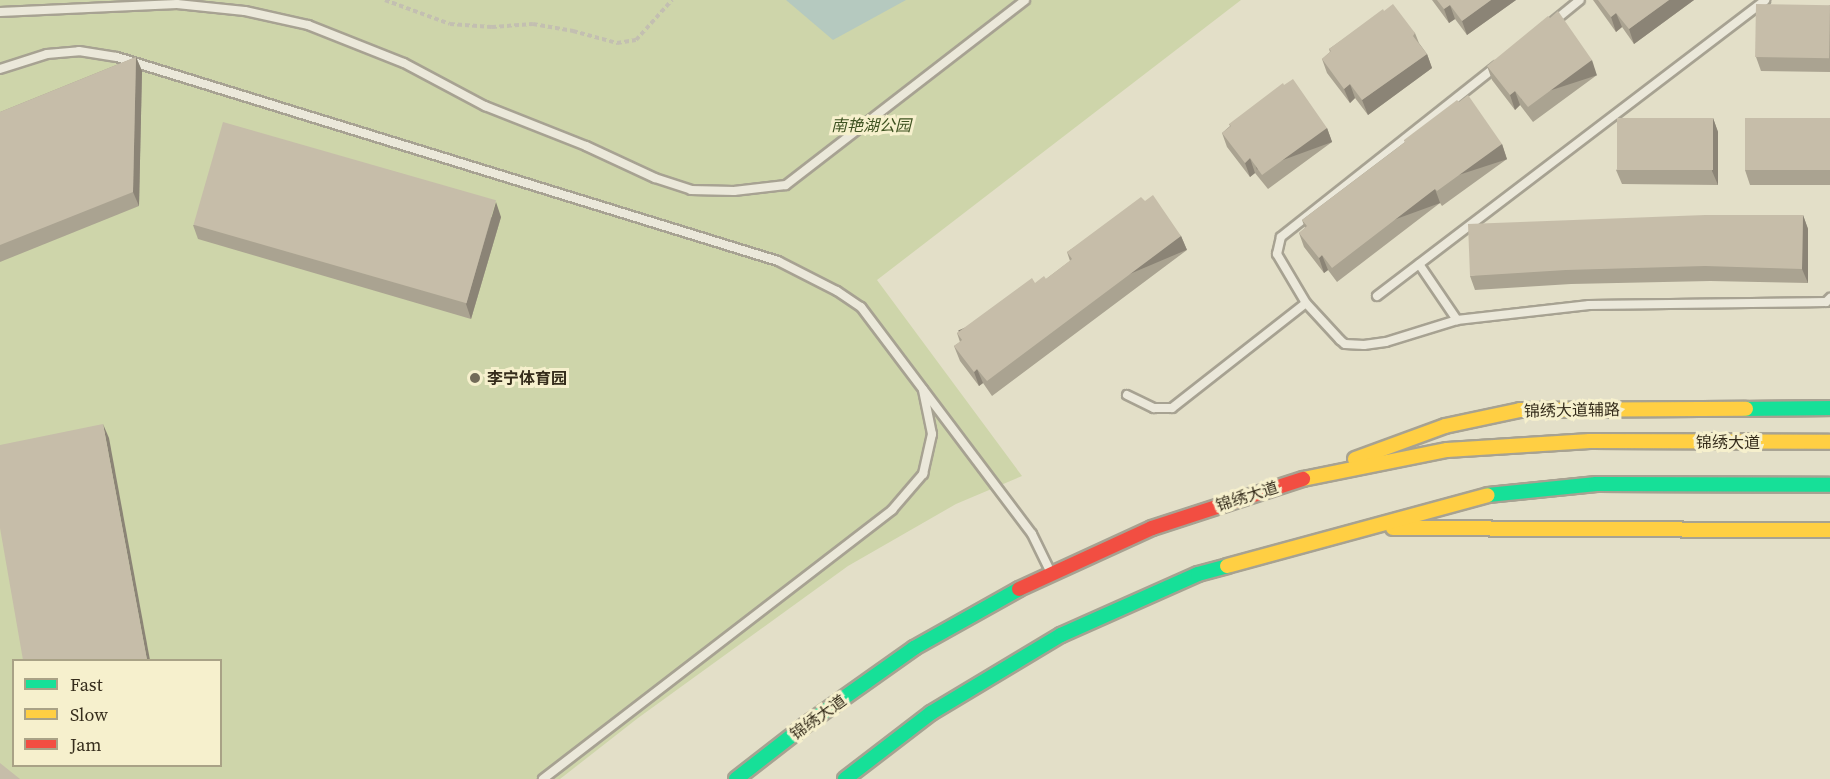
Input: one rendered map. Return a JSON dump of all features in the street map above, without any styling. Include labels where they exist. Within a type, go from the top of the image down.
[{"type":"main road","name":"锦绣大道辅路","points":[[1290,482],[1445,426],[1520,410],[1830,408]]},
{"type":"main road","name":"锦绣大道","points":[[736,779],[804,726],[914,648],[1051,573],[1152,528],[1290,482],[1447,450],[1590,441],[1830,442]]},
{"type":"main road","points":[[846,779],[931,713],[1061,635],[1198,574],[1374,528],[1493,493],[1596,484],[1830,485]]},
{"type":"main road","points":[[1374,528],[1830,530]]},
{"type":"lane","points":[[0,12],[177,4],[245,11],[308,25],[404,63],[485,106],[586,146],[655,178],[691,190],[734,191],[786,185],[1025,0]]},
{"type":"lane","points":[[1543,30],[1580,0]]},
{"type":"lane","points":[[1377,296],[1765,0]]},
{"type":"lane","points":[[0,69],[47,54],[80,51],[117,57],[778,261],[837,291],[861,307],[1032,534],[1051,573]]},
{"type":"lane","points":[[1505,59],[1281,237],[1276,254],[1306,303],[1341,340],[1352,345],[1386,342],[1457,320],[1589,305],[1829,301]]},
{"type":"lane","points":[[1419,264],[1457,320]]},
{"type":"lane","points":[[1127,395],[1154,408],[1172,408],[1306,303]]},
{"type":"lane","points":[[543,779],[892,510],[923,474],[932,434],[922,387]]},
{"type":"path","points":[[385,0],[450,24],[492,27],[533,24],[573,31],[617,43],[636,40],[672,0]]},
{"type":"green space","name":"李宁体育园","points":[[0,0],[1241,0],[877,280],[1022,476],[956,504],[848,566],[638,718],[560,779],[0,779]]},
{"type":"shaded area","points":[[786,0],[906,0],[833,40]]},
{"type":"building","points":[[1437,0],[1491,0],[1462,21],[1450,5],[1444,9]]},
{"type":"building","points":[[1598,0],[1669,0],[1629,29],[1616,13],[1611,17]]},
{"type":"building","points":[[1393,4],[1415,33],[1413,36],[1427,54],[1362,100],[1350,84],[1344,89],[1322,59],[1331,51],[1329,49]]},
{"type":"building","points":[[1756,4],[1830,5],[1829,58],[1755,57]]},
{"type":"building","points":[[1558,11],[1592,60],[1528,107],[1515,91],[1510,95],[1487,66],[1548,16],[1550,18]]},
{"type":"building","points":[[136,57],[133,192],[0,245],[0,112]]},
{"type":"building","points":[[1293,79],[1327,128],[1262,175],[1250,158],[1245,163],[1222,133],[1231,126],[1229,124],[1283,83],[1284,85]]},
{"type":"building","points":[[1468,95],[1502,144],[1437,191],[1435,189],[1332,268],[1322,255],[1319,258],[1299,233],[1307,226],[1302,220],[1457,100],[1459,102]]},
{"type":"building","points":[[1617,118],[1713,118],[1713,170],[1617,170]]},
{"type":"building","points":[[1745,118],[1830,118],[1830,170],[1745,170]]},
{"type":"building","points":[[223,122],[496,200],[467,303],[194,225]]},
{"type":"building","points":[[1153,195],[1181,236],[987,381],[977,369],[974,372],[954,346],[962,340],[957,333],[1032,278],[1035,283],[1044,276],[1046,279],[1072,259],[1067,252],[1141,197],[1145,201]]},
{"type":"building","points":[[1705,215],[1803,215],[1802,269],[1705,266],[1566,270],[1470,276],[1468,224]]},
{"type":"building","points":[[103,424],[147,659],[23,659],[0,528],[0,445]]},
{"type":"building","points":[[0,763],[20,779],[0,779]]},
{"type":"traffic: fast","points":[[1746,409],[1830,408]]},
{"type":"traffic: fast","points":[[1488,495],[1596,484],[1830,485]]},
{"type":"traffic: fast","points":[[845,779],[931,713],[1061,635],[1198,574],[1227,566]]},
{"type":"traffic: fast","points":[[736,779],[804,726],[914,648],[1019,589]]},
{"type":"traffic: slow","points":[[1355,459],[1445,426],[1520,410],[1746,409]]},
{"type":"traffic: slow","points":[[1303,479],[1447,450],[1590,441],[1830,442]]},
{"type":"traffic: slow","points":[[1227,566],[1488,495]]},
{"type":"traffic: slow","points":[[1393,528],[1830,530]]},
{"type":"traffic: jam","points":[[1019,589],[1152,528],[1303,479]]},
{"type":"place","name":"李宁体育园","points":[[475,378]]},
{"type":"park label","name":"南艳湖公园","points":[[871,125]]}]
